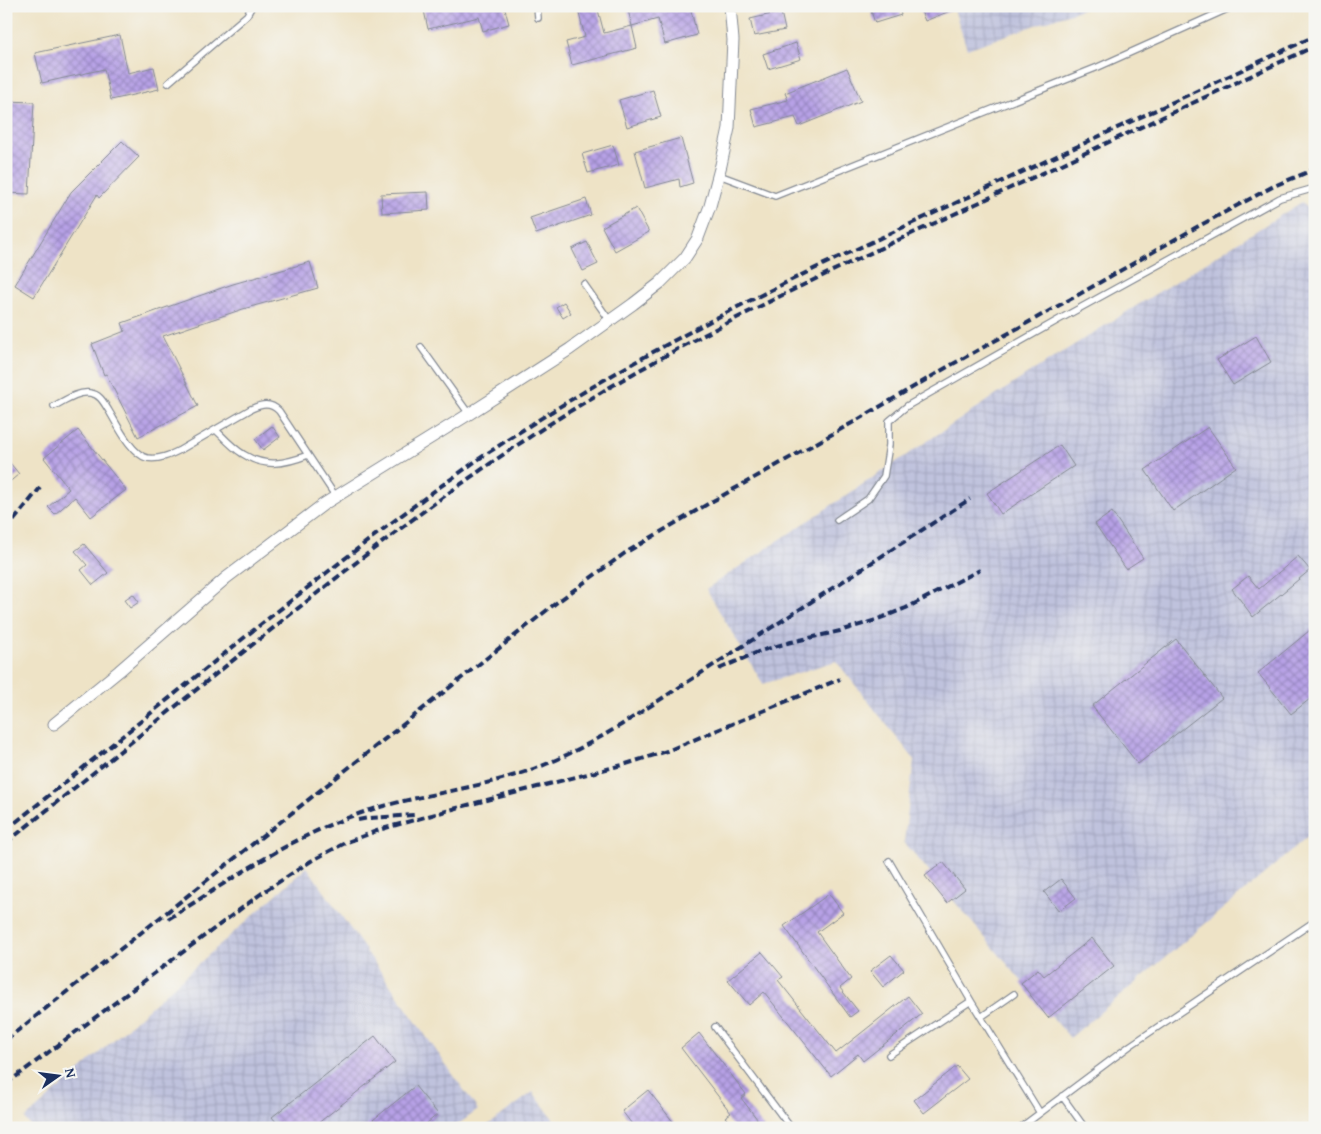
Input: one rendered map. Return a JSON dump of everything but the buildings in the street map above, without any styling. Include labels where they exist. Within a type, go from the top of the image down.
[{"type":"street","points":[[54,724],[226,578],[317,510],[610,322],[660,283],[684,258],[698,238],[710,206],[719,176],[729,128],[733,40],[730,6]]},
{"type":"lane","points":[[168,83],[247,15],[252,6]]},
{"type":"lane","points":[[537,6],[538,18]]},
{"type":"lane","points":[[719,176],[776,196],[1098,66],[1234,6]]},
{"type":"lane","points":[[836,520],[868,498],[884,476],[889,445],[889,421],[907,406],[1280,198],[1315,188]]},
{"type":"lane","points":[[584,284],[610,322]]},
{"type":"lane","points":[[421,348],[469,414]]},
{"type":"lane","points":[[54,406],[82,393],[89,392],[95,394],[102,400],[135,450],[145,457],[157,458],[169,455],[251,409],[266,404],[279,411],[336,497]]},
{"type":"lane","points":[[216,430],[242,454],[255,460],[281,463],[292,461],[308,454]]},
{"type":"lane","points":[[889,861],[971,1001],[1040,1112]]},
{"type":"lane","points":[[1020,1128],[1130,1045],[1315,921]]},
{"type":"lane","points":[[981,1017],[1014,994]]},
{"type":"lane","points":[[889,1055],[971,1001]]},
{"type":"lane","points":[[715,1027],[791,1128]]},
{"type":"lane","points":[[1062,1096],[1086,1128]]},
{"type":"shaded area","points":[[953,6],[1091,6],[967,49]]},
{"type":"shaded area","points":[[1302,202],[1315,218],[1315,831],[1070,1038],[904,842],[914,759],[836,661],[763,684],[706,589],[1034,370]]},
{"type":"shaded area","points":[[307,867],[478,1110],[453,1128],[32,1128],[25,1119]]},
{"type":"shaded area","points":[[533,1092],[560,1128],[484,1128]]},
{"type":"railway","points":[[6,830],[255,629],[394,521],[481,458],[573,398],[695,329],[820,266],[1315,36]]},
{"type":"railway","points":[[6,843],[366,555],[487,465],[572,410],[670,353],[772,300],[1315,46]]},
{"type":"railway","points":[[6,1040],[556,603],[625,553],[951,365],[1195,228],[1274,186],[1315,169]]},
{"type":"railway","points":[[6,530],[40,488]]},
{"type":"railway","points":[[168,919],[287,846],[338,822],[382,806],[512,776],[554,761],[581,747],[621,725],[970,499]]},
{"type":"railway","points":[[719,669],[760,651],[873,621],[906,608],[980,570]]},
{"type":"railway","points":[[6,1084],[262,893],[311,861],[345,843],[382,829],[626,764],[667,751],[840,679]]},
{"type":"railway","points":[[358,820],[415,815]]}]
